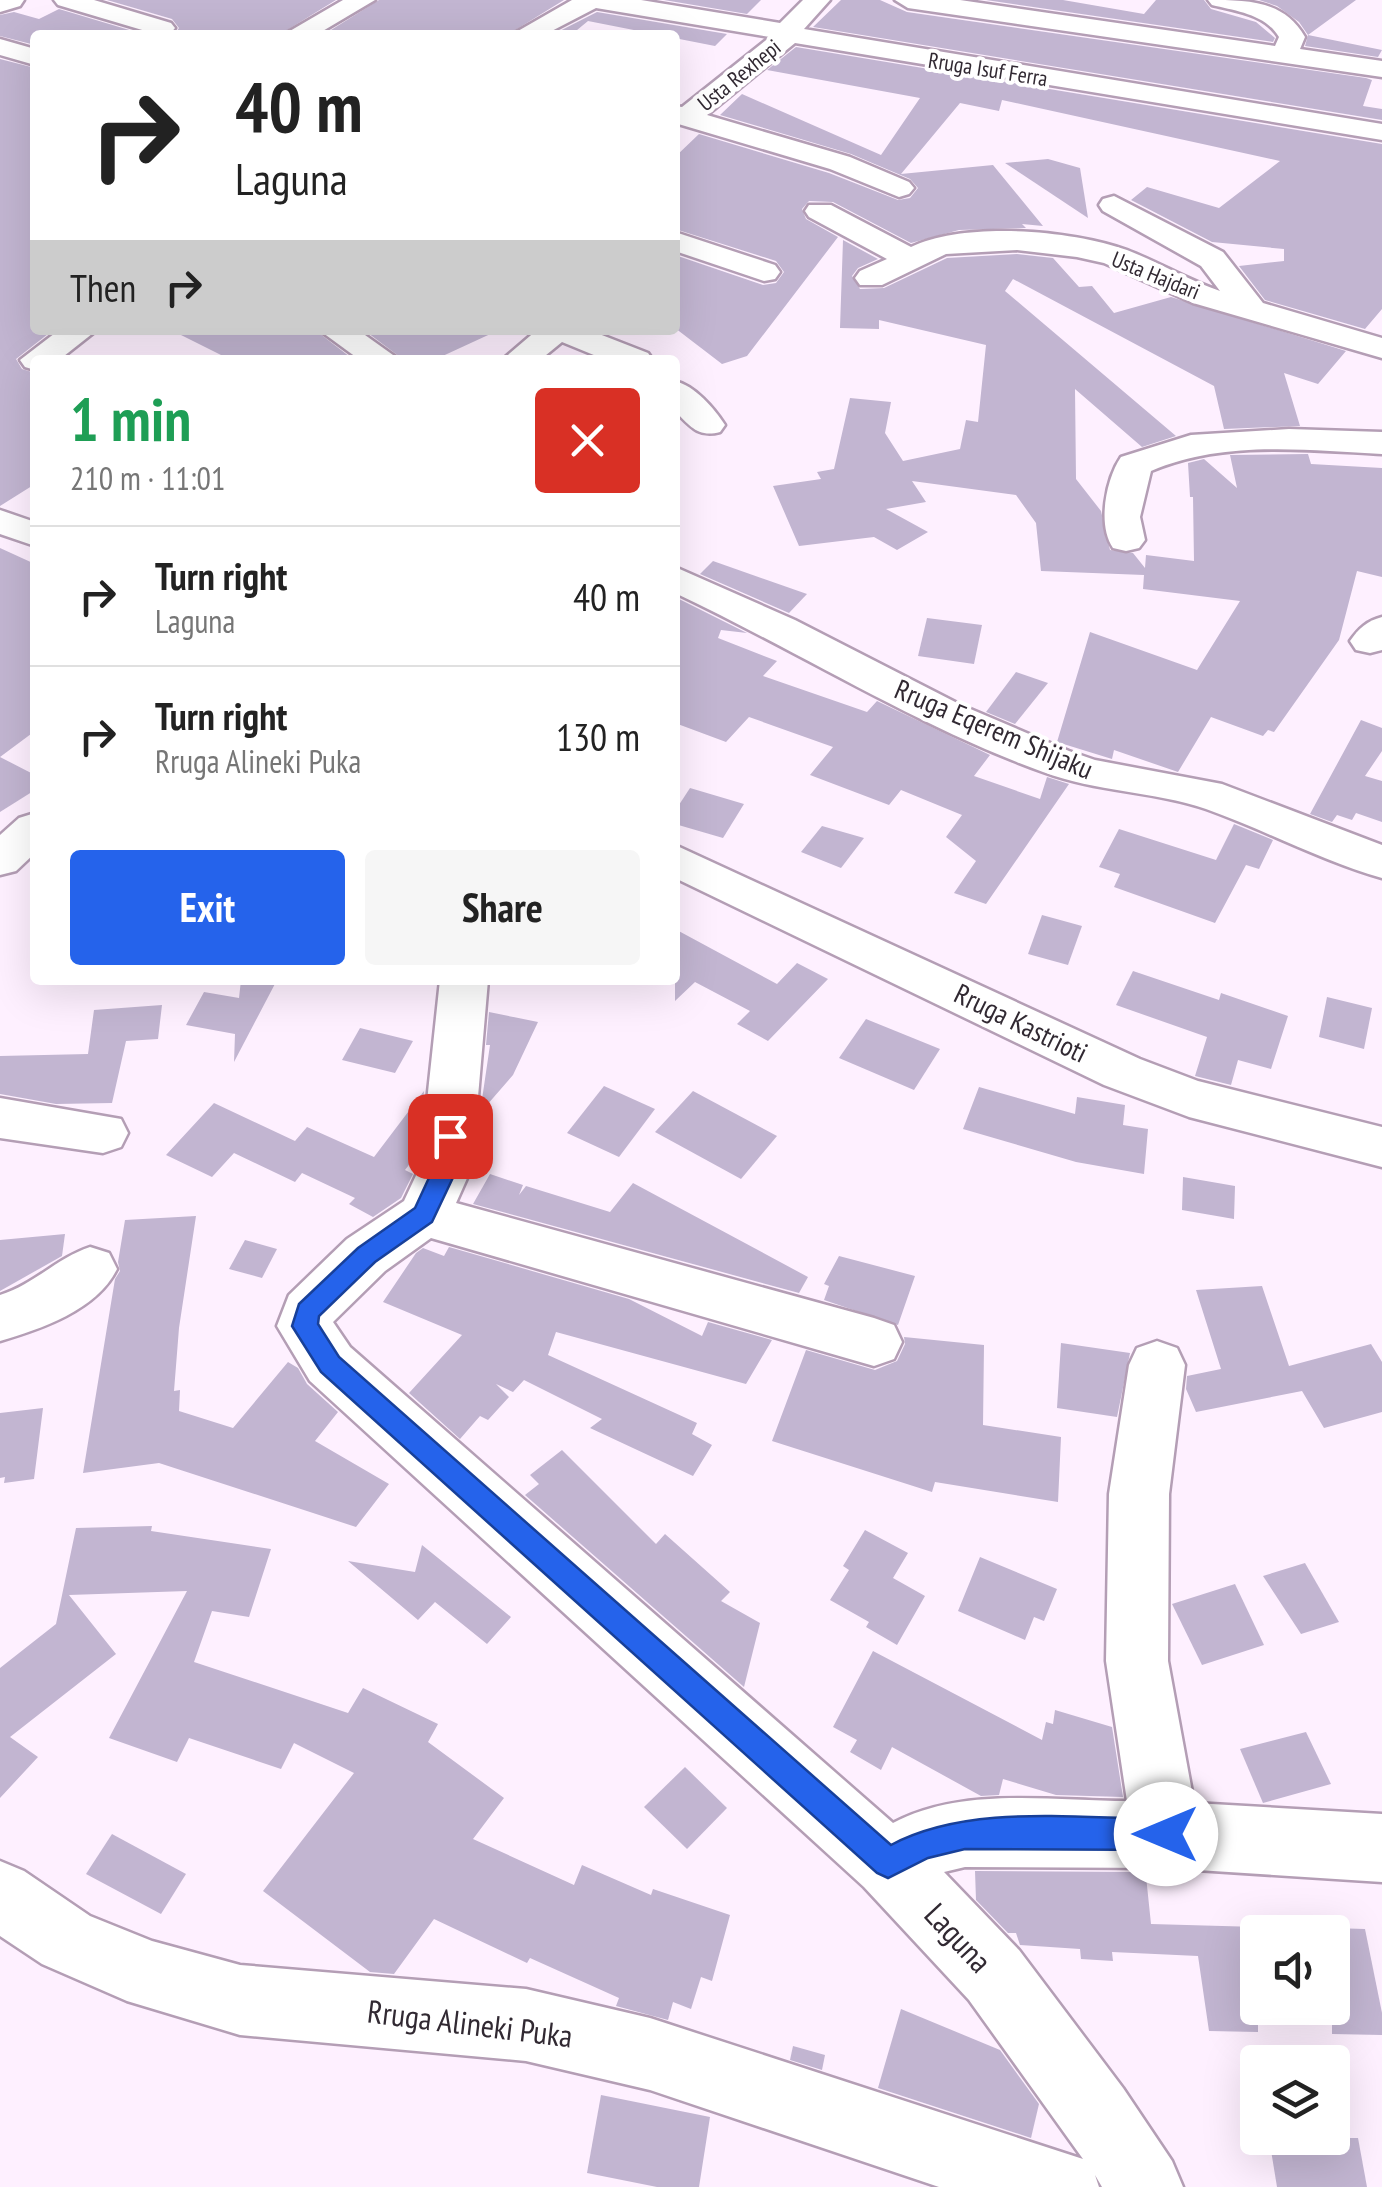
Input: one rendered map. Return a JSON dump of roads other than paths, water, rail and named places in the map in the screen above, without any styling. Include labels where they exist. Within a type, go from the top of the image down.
[{"type":"main road","points":[[0,4],[10,0]]},
{"type":"street","points":[[67,0],[162,28],[158,30]]},
{"type":"street","points":[[305,30],[362,0]]},
{"type":"street","points":[[534,30],[593,0]]},
{"type":"street","name":"Rruga Isuf Ferra","points":[[593,0],[791,33],[809,40],[1382,132]]},
{"type":"street","name":"Usta Rexhepi","points":[[681,116],[791,33],[790,28],[817,0]]},
{"type":"street","points":[[908,0],[1382,69]]},
{"type":"street","points":[[1221,0],[1278,18],[1292,37],[1234,108]]},
{"type":"street","points":[[0,47],[30,56]]},
{"type":"street","points":[[681,116],[840,163],[898,188],[820,211],[909,258]]},
{"type":"street","points":[[1114,206],[1212,259],[1250,308]]},
{"type":"street","name":"Usta Hajdari","points":[[871,278],[940,245],[972,241],[1077,248],[1114,256],[1204,296],[1382,348]]},
{"type":"street","points":[[680,243],[764,272]]},
{"type":"street","points":[[43,355],[73,335]]},
{"type":"street","points":[[343,335],[375,355]]},
{"type":"street","points":[[526,355],[552,335]]},
{"type":"street","points":[[571,335],[623,355]]},
{"type":"street","points":[[680,395],[708,425]]},
{"type":"street","points":[[1126,540],[1122,517],[1134,465],[1151,456],[1194,445],[1265,441],[1382,444]]},
{"type":"street","points":[[0,521],[30,533]]},
{"type":"street","name":"Rruga Eqerem Shijaku","points":[[680,581],[782,628],[946,714],[1054,760],[1089,773],[1207,794],[1382,863]]},
{"type":"street","points":[[0,860],[30,833]]},
{"type":"street","name":"Rruga Kastrioti","points":[[680,862],[1122,1072],[1190,1098],[1382,1148]]},
{"type":"street","points":[[464,985],[446,1167],[424,1215],[874,1342]]},
{"type":"street","points":[[0,1118],[103,1133]]},
{"type":"street","name":"Laguna","points":[[424,1215],[366,1255],[308,1311],[305,1326],[330,1364],[888,1862],[994,1975],[1146,2187]]},
{"type":"street","points":[[0,1318],[31,1310],[90,1270]]},
{"type":"street","points":[[1157,1365],[1139,1494],[1137,1661],[1166,1834]]},
{"type":"street","points":[[888,1862],[924,1844],[965,1834],[1166,1834],[1382,1848]]},
{"type":"street","name":"Rruga Alineki Puka","points":[[0,1895],[66,1940],[152,1976],[240,2000],[526,2024],[650,2054],[1035,2182],[1062,2187]]}]
